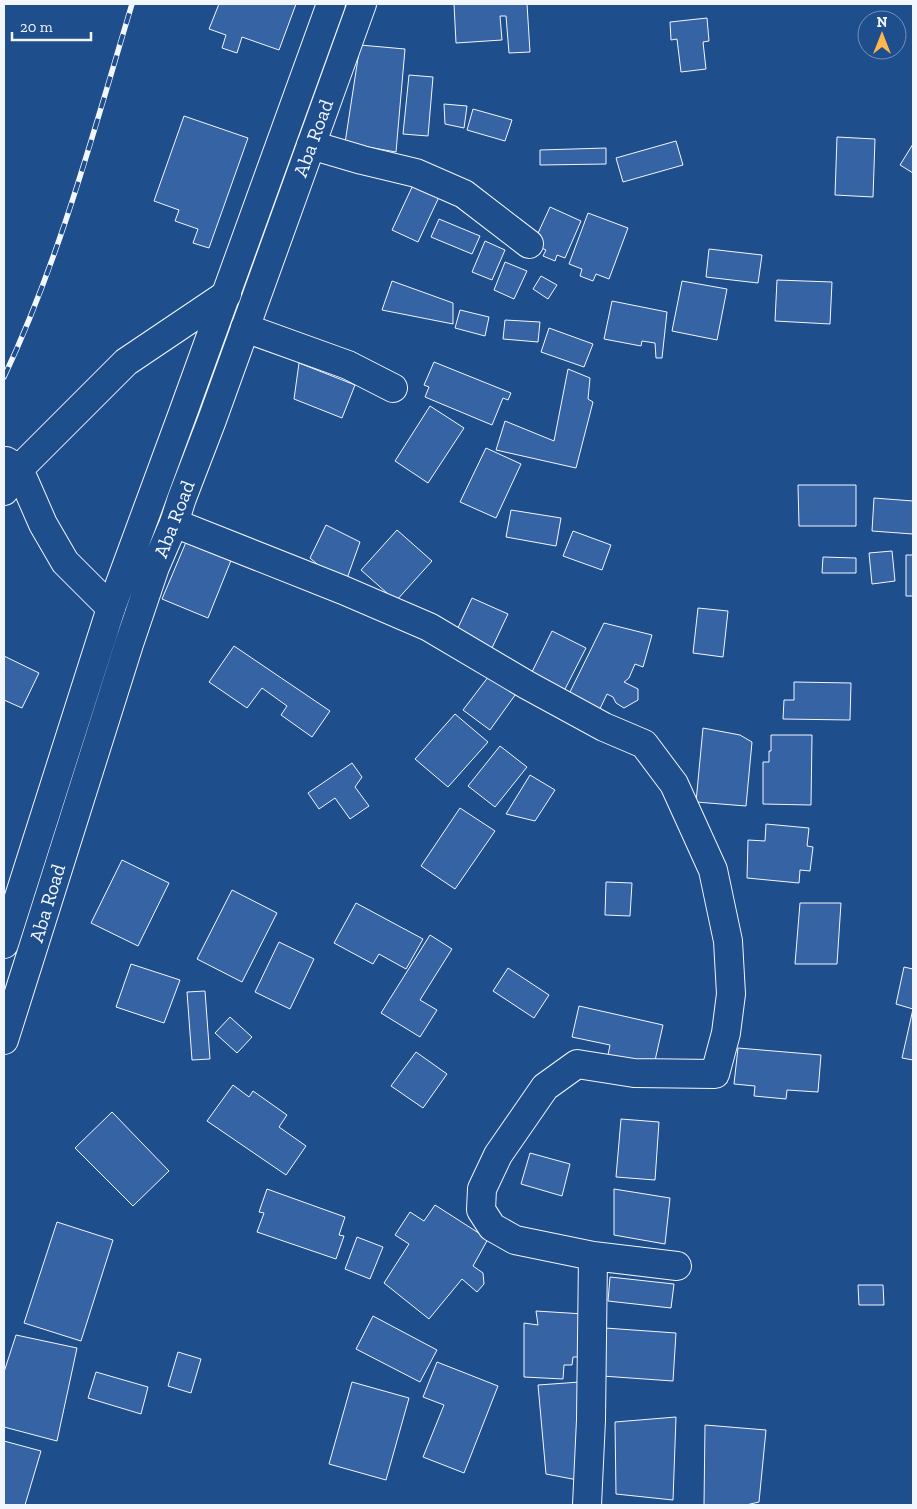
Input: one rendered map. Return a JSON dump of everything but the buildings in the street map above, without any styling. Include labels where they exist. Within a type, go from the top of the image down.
[{"type":"street","name":"Aba Road","points":[[4,944],[111,608],[331,4]]},
{"type":"street","name":"Aba Road","points":[[4,1040],[129,644],[362,4]]},
{"type":"street","points":[[311,145],[416,173],[464,194],[529,244]]},
{"type":"street","points":[[111,608],[65,562],[43,524],[9,473],[126,362],[226,294]]},
{"type":"street","points":[[245,328],[348,365],[393,388]]},
{"type":"street","points":[[174,523],[343,590],[429,627],[604,727],[644,744],[674,784],[712,870],[728,941],[731,994],[726,1033],[715,1074],[634,1073],[577,1064],[544,1086],[498,1155],[482,1189],[481,1210],[492,1227],[515,1240],[593,1256],[677,1266]]},
{"type":"street","points":[[588,1505],[593,1256]]},
{"type":"railway","points":[[4,377],[24,332],[59,240],[90,146],[132,4]]}]
